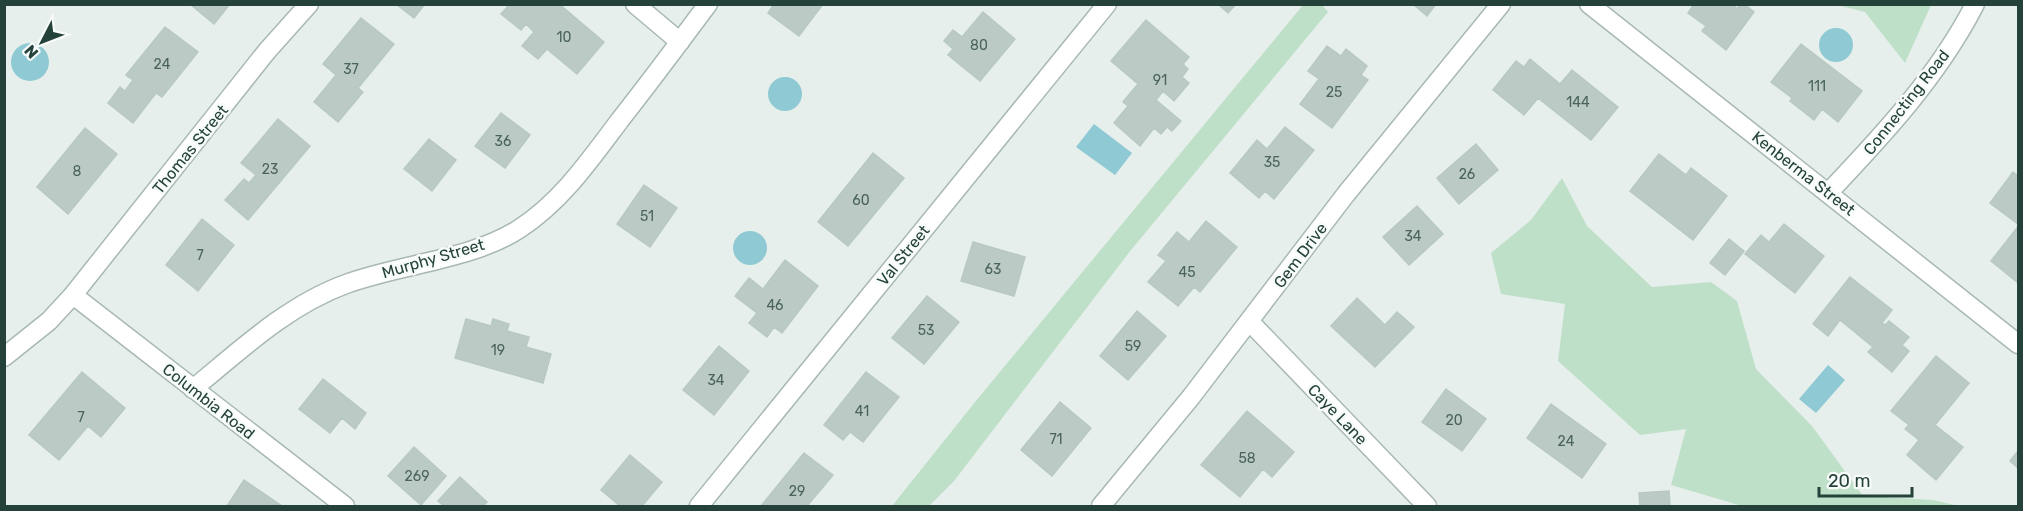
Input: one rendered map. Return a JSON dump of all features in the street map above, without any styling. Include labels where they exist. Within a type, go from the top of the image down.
[{"type":"street","name":"Thomas Street","points":[[4,357],[49,321],[73,295],[267,51],[309,4]]},
{"type":"street","points":[[635,4],[680,42]]},
{"type":"street","name":"Murphy Street","points":[[193,389],[281,319],[344,284],[485,245],[517,230],[546,209],[572,182],[708,4]]},
{"type":"street","name":"Val Street","points":[[699,507],[1107,4]]},
{"type":"street","name":"Gem Drive","points":[[1101,507],[1191,397],[1346,194],[1501,4]]},
{"type":"street","name":"Kenberma Street","points":[[1589,4],[2019,344]]},
{"type":"street","name":"Connecting Road","points":[[1829,192],[1876,143],[1924,85],[1965,24],[1975,4]]},
{"type":"street","name":"Columbia Road","points":[[73,295],[345,507]]},
{"type":"street","name":"Caye Lane","points":[[1249,321],[1427,507]]},
{"type":"green space","points":[[1303,5],[1322,5],[1328,12],[1131,250],[954,481],[929,506],[892,506],[975,402]]},
{"type":"green space","points":[[1837,5],[1931,5],[1905,63],[1865,12]]},
{"type":"green space","points":[[1562,178],[1587,226],[1652,287],[1711,282],[1737,301],[1756,369],[1812,426],[1863,496],[1933,500],[1959,506],[1742,506],[1671,485],[1686,429],[1640,435],[1558,361],[1565,304],[1501,294],[1491,253],[1531,220]]},
{"type":"water","points":[[1836,28],[1848,33],[1853,45],[1848,57],[1836,62],[1824,57],[1819,45],[1824,33]]},
{"type":"water","points":[[30,43],[37,44],[43,49],[48,55],[48,69],[43,75],[37,80],[30,81],[23,80],[17,75],[12,69],[11,62],[12,55],[17,49],[23,44]]},
{"type":"water","points":[[785,77],[797,82],[802,94],[797,106],[785,111],[773,106],[768,94],[773,82]]},
{"type":"water","points":[[1094,124],[1132,153],[1115,175],[1076,147]]},
{"type":"water","points":[[750,231],[762,236],[767,248],[762,260],[750,265],[738,260],[733,248],[738,236]]},
{"type":"water","points":[[1828,365],[1845,380],[1816,413],[1799,399]]},
{"type":"building","points":[[190,4],[230,4],[214,24]]},
{"type":"building","points":[[396,4],[425,4],[414,18]]},
{"type":"building","points":[[510,4],[559,4],[604,42],[577,74],[547,49],[538,59],[522,46],[534,32],[526,24],[521,30],[501,14]]},
{"type":"building","points":[[774,4],[823,4],[799,36],[768,13]]},
{"type":"building","points":[[1218,4],[1236,4],[1228,13]]},
{"type":"building","points":[[1413,4],[1436,4],[1427,16]]},
{"type":"building","points":[[1694,4],[1732,4],[1737,9],[1740,4],[1744,4],[1754,12],[1726,50],[1702,31],[1706,26],[1688,13]]},
{"type":"building","points":[[983,12],[1015,39],[980,81],[948,55],[953,49],[944,41],[953,30],[962,37]]},
{"type":"building","points":[[361,18],[394,44],[358,88],[363,92],[338,122],[314,102],[336,75],[323,64]]},
{"type":"building","points":[[1146,20],[1189,57],[1183,64],[1188,69],[1182,77],[1189,83],[1174,101],[1163,91],[1156,100],[1181,121],[1172,131],[1167,127],[1161,134],[1154,128],[1140,146],[1114,123],[1128,106],[1123,102],[1138,84],[1111,61]]},
{"type":"building","points":[[165,27],[198,52],[162,97],[156,93],[133,123],[108,103],[120,87],[125,91],[133,80],[126,75]]},
{"type":"building","points":[[1801,44],[1862,91],[1838,122],[1822,109],[1814,120],[1790,101],[1792,98],[1771,82]]},
{"type":"building","points":[[1327,46],[1341,56],[1346,49],[1367,66],[1361,75],[1368,80],[1332,128],[1300,104],[1319,79],[1308,71]]},
{"type":"building","points":[[1530,59],[1560,84],[1572,70],[1618,107],[1591,140],[1538,98],[1524,115],[1493,90],[1516,61],[1524,67]]},
{"type":"building","points":[[501,113],[530,135],[505,168],[475,146]]},
{"type":"building","points":[[278,119],[310,146],[248,220],[225,200],[244,179],[249,183],[256,175],[241,163]]},
{"type":"building","points":[[1285,127],[1314,150],[1274,199],[1265,191],[1259,198],[1230,173],[1257,140],[1267,149]]},
{"type":"building","points":[[85,128],[117,154],[68,214],[37,187]]},
{"type":"building","points":[[429,139],[456,160],[432,191],[404,169]]},
{"type":"building","points":[[1476,144],[1498,170],[1459,204],[1437,178]]},
{"type":"building","points":[[873,153],[904,178],[848,246],[818,222]]},
{"type":"building","points":[[1659,154],[1686,175],[1691,168],[1727,196],[1693,240],[1630,191]]},
{"type":"building","points":[[2013,172],[2018,176],[2018,224],[1990,203]]},
{"type":"building","points":[[644,185],[677,208],[650,247],[617,224]]},
{"type":"building","points":[[1417,206],[1443,234],[1409,265],[1383,237]]},
{"type":"building","points":[[202,219],[234,245],[198,291],[166,265]]},
{"type":"building","points":[[1206,221],[1237,247],[1200,292],[1194,287],[1178,306],[1148,282],[1166,261],[1158,255],[1177,232],[1189,242]]},
{"type":"building","points":[[1784,224],[1824,256],[1795,293],[1745,254],[1761,235],[1769,242]]},
{"type":"building","points":[[2018,229],[2018,283],[1991,261]]},
{"type":"building","points":[[1729,239],[1744,251],[1725,275],[1710,263]]},
{"type":"building","points":[[973,242],[1025,257],[1014,296],[961,281]]},
{"type":"building","points":[[785,260],[818,286],[782,333],[774,327],[767,337],[749,323],[757,313],[735,296],[749,278],[763,289]]},
{"type":"building","points":[[1850,277],[1892,310],[1882,323],[1885,325],[1889,321],[1909,337],[1902,345],[1909,351],[1892,372],[1868,352],[1873,347],[1840,320],[1828,336],[1813,324]]},
{"type":"building","points":[[927,296],[959,322],[924,364],[892,338]]},
{"type":"building","points":[[1357,298],[1385,325],[1397,312],[1414,327],[1375,367],[1331,326]]},
{"type":"building","points":[[1137,311],[1166,336],[1128,380],[1100,356]]},
{"type":"building","points":[[466,319],[491,326],[493,319],[509,324],[507,331],[529,337],[526,347],[551,354],[543,383],[455,358]]},
{"type":"building","points":[[719,346],[749,371],[714,415],[683,390]]},
{"type":"building","points":[[1936,356],[1969,383],[1935,425],[1963,447],[1936,480],[1907,455],[1919,440],[1905,429],[1909,425],[1891,411]]},
{"type":"building","points":[[82,372],[125,408],[101,437],[88,426],[59,460],[29,435]]},
{"type":"building","points":[[866,372],[899,397],[863,442],[850,432],[843,440],[824,425]]},
{"type":"building","points":[[323,379],[366,413],[355,429],[342,418],[330,433],[299,409]]},
{"type":"building","points":[[1446,389],[1486,419],[1462,451],[1422,422]]},
{"type":"building","points":[[1060,402],[1091,428],[1052,476],[1021,450]]},
{"type":"building","points":[[1551,404],[1606,444],[1582,478],[1527,438]]},
{"type":"building","points":[[1247,411],[1294,452],[1272,477],[1263,469],[1240,497],[1201,465]]},
{"type":"building","points":[[414,447],[446,476],[421,505],[388,476]]},
{"type":"building","points":[[2018,451],[2018,468],[2010,461]]},
{"type":"building","points":[[804,453],[833,475],[807,506],[761,506]]},
{"type":"building","points":[[630,455],[662,482],[642,506],[620,506],[601,490]]},
{"type":"building","points":[[460,477],[487,502],[483,506],[444,506],[438,501]]},
{"type":"building","points":[[244,480],[282,506],[227,506]]},
{"type":"building","points":[[1669,491],[1670,506],[1640,506],[1639,493]]}]
